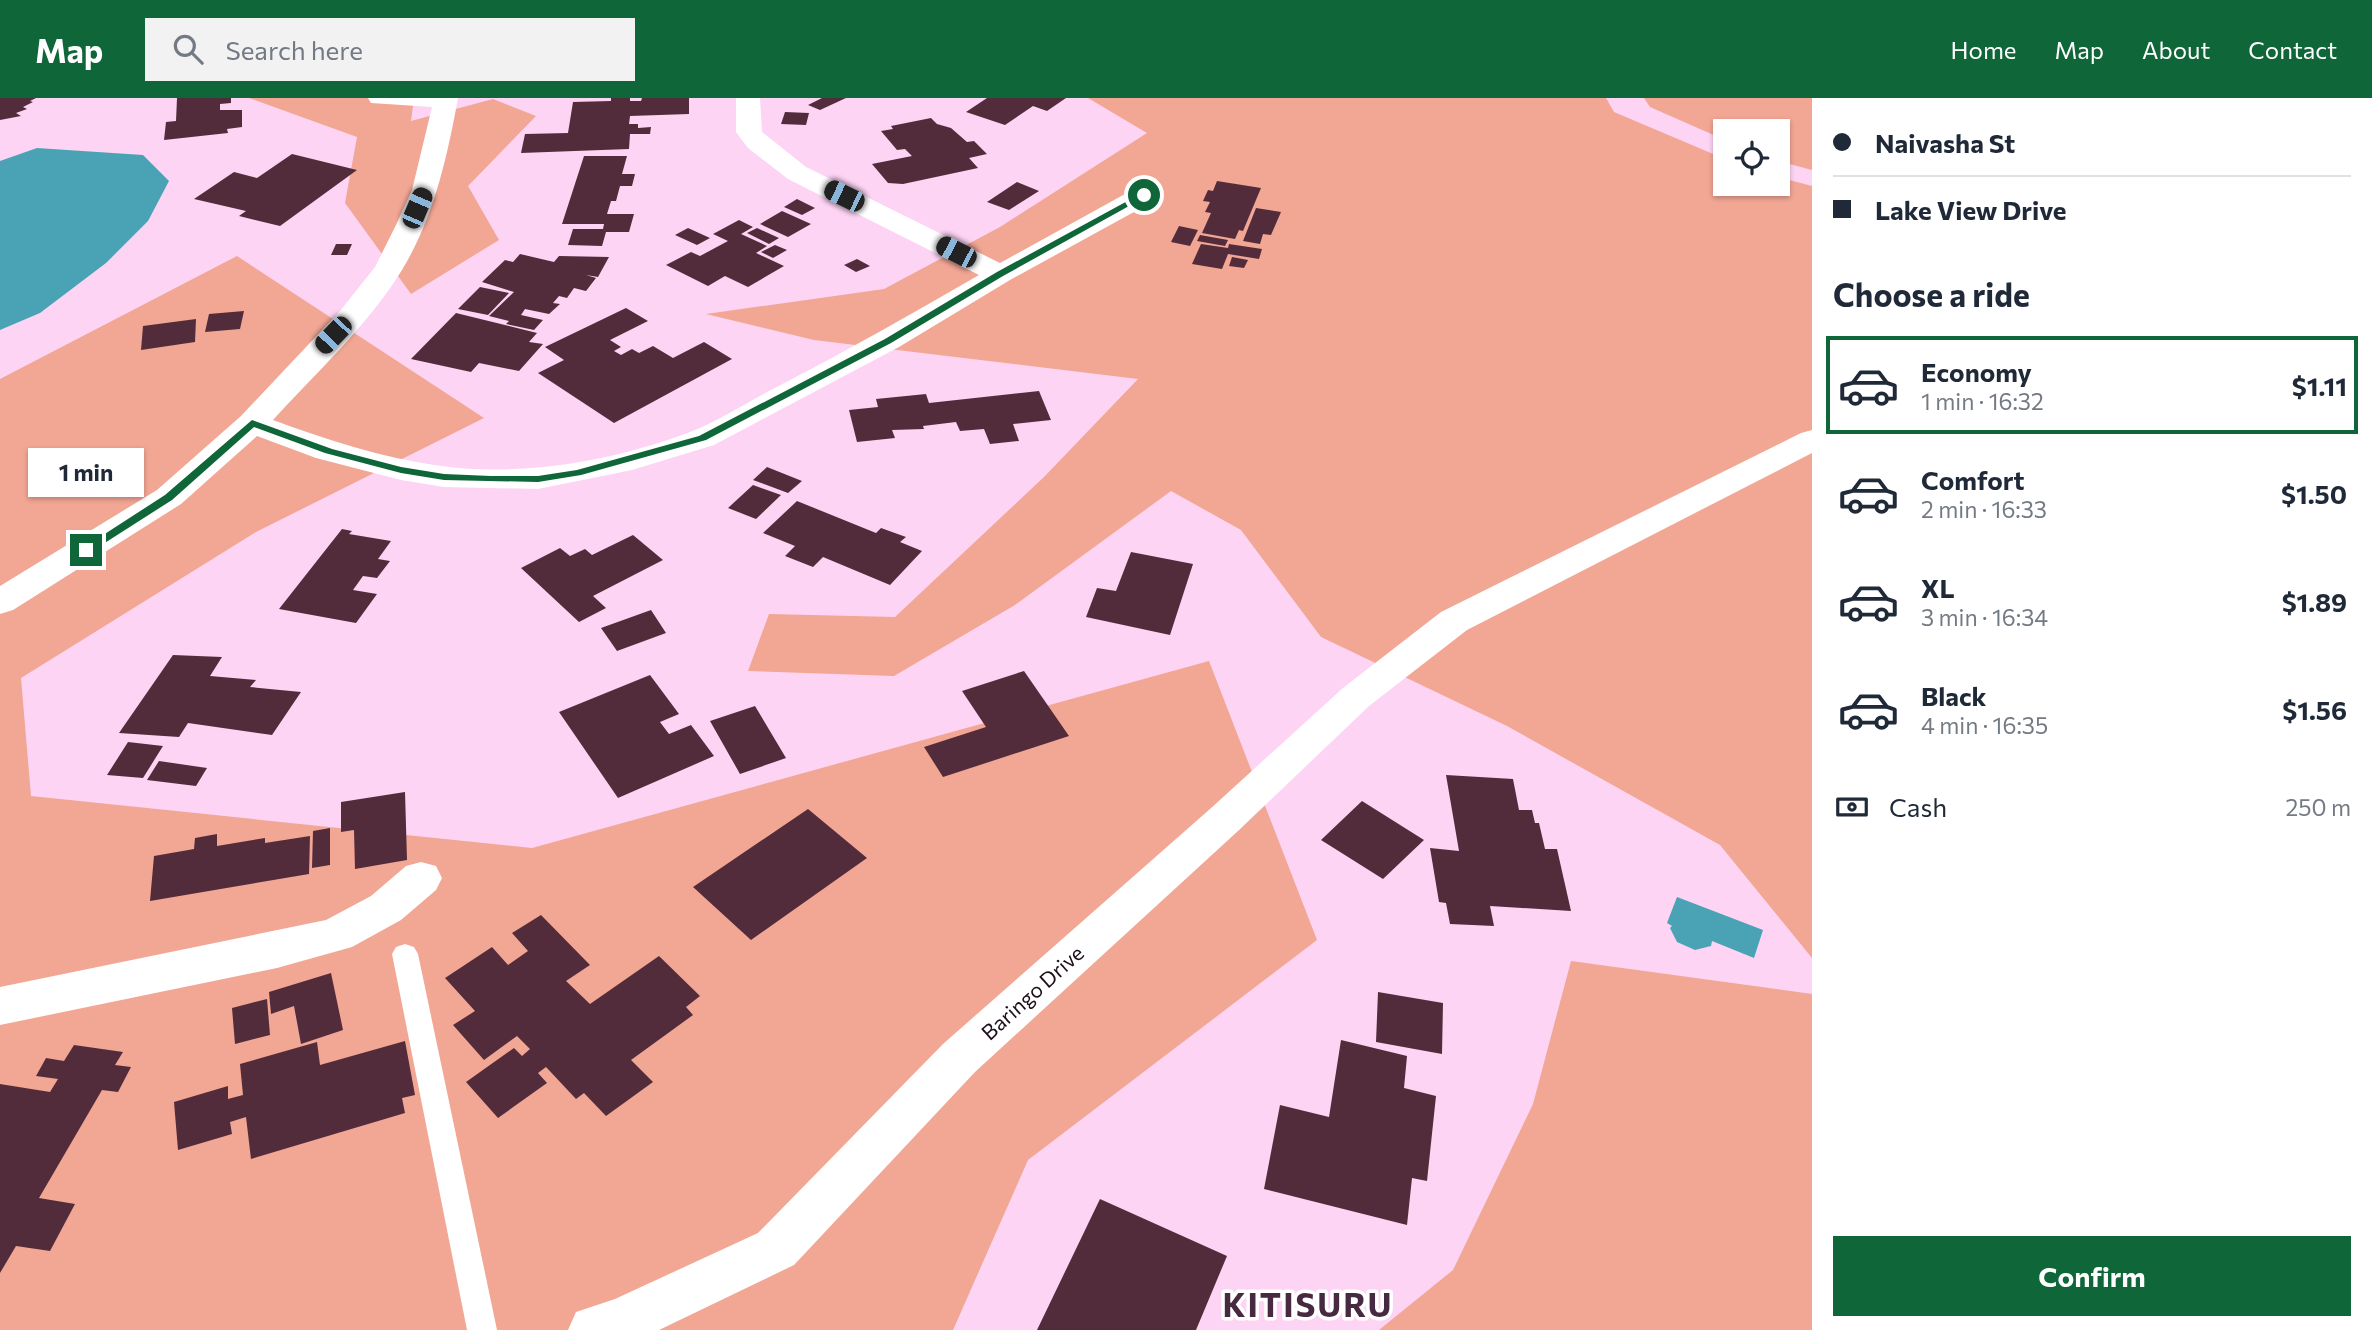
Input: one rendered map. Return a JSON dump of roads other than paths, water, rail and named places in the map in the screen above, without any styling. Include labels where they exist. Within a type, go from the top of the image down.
[{"type":"street","points":[[0,602],[169,498],[252,423],[351,317],[388,269],[425,190],[445,99],[380,98]]},
{"type":"street","points":[[748,98],[749,132],[757,143],[797,173],[1000,274]]},
{"type":"street","points":[[252,423],[328,451],[401,470],[433,475],[538,479],[578,473],[703,438],[888,341],[1000,274],[1144,195]]},
{"type":"street","name":"Baringo Drive","points":[[594,1330],[634,1316],[776,1249],[959,1058],[1224,820],[1356,697],[1454,621],[1812,440]]},
{"type":"street","points":[[0,1006],[276,950],[337,935],[386,908],[421,878]]},
{"type":"lane","points":[[405,954],[482,1330]]},
{"type":"water","points":[[37,148],[143,155],[169,181],[148,221],[106,263],[40,313],[0,330],[0,161]]},
{"type":"water","points":[[1677,897],[1763,930],[1754,958],[1712,941],[1711,946],[1695,950],[1677,942],[1670,928],[1672,926],[1667,923]]},
{"type":"district","name":"KITISURU","points":[[1308,1303]]}]
